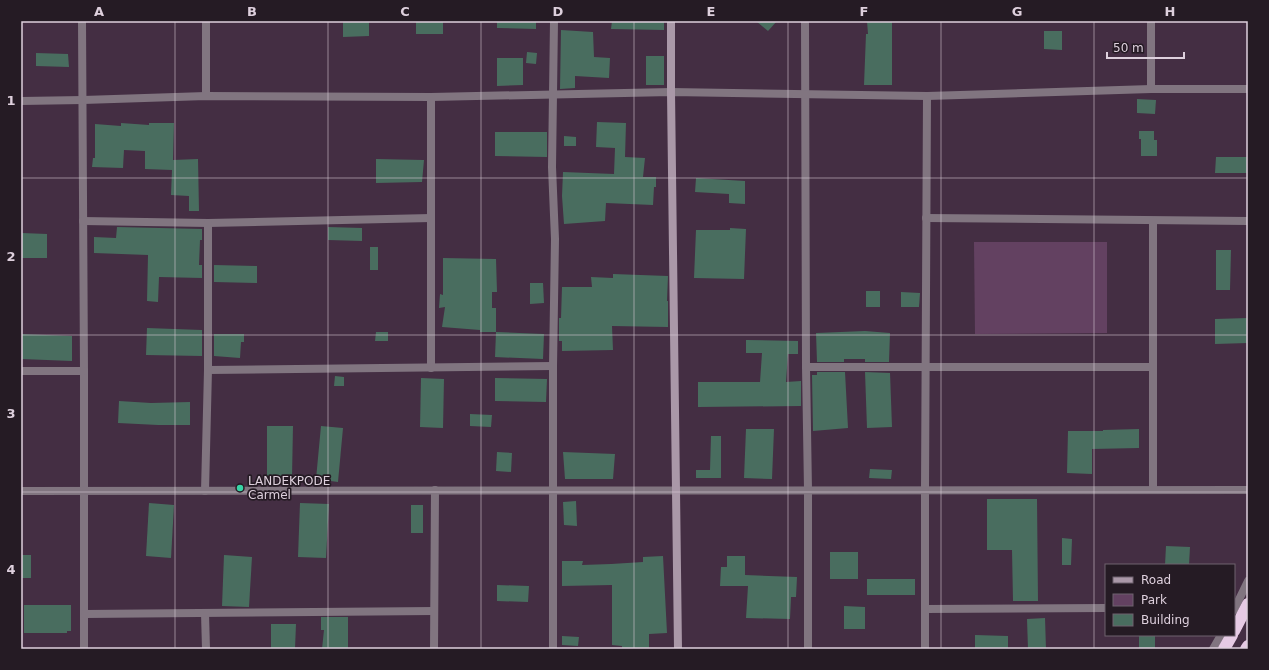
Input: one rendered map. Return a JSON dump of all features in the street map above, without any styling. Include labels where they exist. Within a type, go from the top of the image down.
[{"type":"highway","points":[[1235,629],[1248,604]]},
{"type":"highway","points":[[1224,649],[1231,636]]},
{"type":"street","points":[[82,21],[84,649]]},
{"type":"street","points":[[206,21],[206,96]]},
{"type":"street","points":[[553,649],[553,366],[556,239],[552,167],[554,21]]},
{"type":"street","points":[[672,21],[671,92],[678,649]]},
{"type":"street","points":[[805,21],[808,649]]},
{"type":"street","points":[[1151,21],[1151,89]]},
{"type":"street","points":[[21,101],[206,96],[431,97],[671,92],[927,96],[1151,89],[1248,89]]},
{"type":"street","points":[[925,649],[924,490],[927,96]]},
{"type":"street","points":[[431,97],[431,368]]},
{"type":"street","points":[[83,221],[208,223],[431,218]]},
{"type":"street","points":[[926,218],[1153,221],[1248,220]]},
{"type":"street","points":[[1153,221],[1153,490]]},
{"type":"street","points":[[205,491],[208,370],[208,223]]},
{"type":"street","points":[[208,370],[553,366]]},
{"type":"street","points":[[806,367],[1153,367]]},
{"type":"street","points":[[21,371],[84,371]]},
{"type":"street","points":[[434,490],[434,649]]},
{"type":"street","points":[[21,491],[1248,490]]},
{"type":"street","points":[[1235,607],[1248,581]]},
{"type":"street","points":[[925,609],[1105,608]]},
{"type":"street","points":[[85,614],[434,611]]},
{"type":"street","points":[[205,613],[206,649]]},
{"type":"street","points":[[1214,649],[1220,636]]},
{"type":"green space","points":[[974,242],[1107,242],[1107,333],[975,334]]},
{"type":"building","points":[[343,21],[369,21],[369,36],[343,37]]},
{"type":"building","points":[[416,21],[443,21],[443,34],[416,34]]},
{"type":"building","points":[[497,21],[536,21],[536,29],[497,28]]},
{"type":"building","points":[[612,21],[664,21],[664,30],[611,29]]},
{"type":"building","points":[[756,21],[777,21],[768,31]]},
{"type":"building","points":[[867,21],[892,21],[892,85],[864,85],[866,34],[868,34]]},
{"type":"building","points":[[561,30],[593,32],[594,57],[610,58],[609,78],[575,76],[575,88],[560,89]]},
{"type":"building","points":[[1044,31],[1062,31],[1062,50],[1044,49]]},
{"type":"building","points":[[527,52],[537,53],[536,64],[526,63]]},
{"type":"building","points":[[36,53],[68,54],[69,67],[36,66]]},
{"type":"building","points":[[646,56],[664,56],[664,85],[646,85]]},
{"type":"building","points":[[497,58],[523,58],[523,85],[497,86]]},
{"type":"building","points":[[1137,99],[1156,100],[1155,114],[1137,113]]},
{"type":"building","points":[[597,122],[626,123],[625,157],[645,158],[643,177],[656,177],[653,205],[606,203],[605,221],[564,224],[562,196],[563,172],[614,174],[615,148],[596,147]]},
{"type":"building","points":[[121,123],[149,125],[149,123],[174,123],[173,160],[198,159],[199,211],[189,211],[189,196],[171,195],[172,170],[145,169],[145,151],[124,150],[123,168],[92,167],[93,158],[95,158],[95,124],[121,126]]},
{"type":"building","points":[[1139,131],[1154,131],[1154,140],[1157,140],[1157,156],[1141,156],[1141,139],[1139,139]]},
{"type":"building","points":[[495,132],[547,132],[547,157],[495,156]]},
{"type":"building","points":[[564,136],[576,137],[576,146],[564,146]]},
{"type":"building","points":[[1216,157],[1248,157],[1248,173],[1215,173]]},
{"type":"building","points":[[376,159],[424,160],[422,182],[376,183]]},
{"type":"building","points":[[696,178],[745,181],[745,204],[729,203],[729,194],[695,192]]},
{"type":"building","points":[[117,227],[202,229],[199,265],[202,265],[202,278],[159,277],[158,302],[147,301],[148,255],[94,253],[94,237],[116,238]]},
{"type":"building","points":[[328,227],[362,228],[362,241],[328,240]]},
{"type":"building","points":[[730,228],[746,229],[744,279],[694,278],[696,230],[730,230]]},
{"type":"building","points":[[22,233],[47,234],[47,258],[21,258]]},
{"type":"building","points":[[370,247],[378,247],[378,270],[370,270]]},
{"type":"building","points":[[1216,250],[1231,250],[1230,290],[1216,290]]},
{"type":"building","points":[[443,258],[496,259],[497,292],[492,292],[492,308],[496,308],[496,332],[480,332],[480,330],[442,327],[445,307],[439,308],[440,294],[443,295]]},
{"type":"building","points":[[214,265],[257,266],[257,283],[214,282]]},
{"type":"building","points":[[613,274],[668,276],[668,327],[612,326],[613,350],[562,351],[562,341],[559,341],[559,318],[561,318],[562,287],[592,287],[591,277],[613,278]]},
{"type":"building","points":[[530,283],[543,283],[544,303],[530,304]]},
{"type":"building","points":[[866,291],[880,291],[880,307],[866,307]]},
{"type":"building","points":[[901,292],[920,293],[919,307],[901,307]]},
{"type":"building","points":[[1248,318],[1248,343],[1215,344],[1215,319]]},
{"type":"building","points":[[147,328],[202,330],[202,356],[146,355]]},
{"type":"building","points":[[865,331],[890,333],[889,362],[865,362],[865,359],[844,359],[844,362],[817,362],[816,333]]},
{"type":"building","points":[[376,332],[388,332],[388,341],[375,341]]},
{"type":"building","points":[[496,332],[544,334],[543,359],[495,357]]},
{"type":"building","points":[[21,334],[72,336],[72,361],[21,359]]},
{"type":"building","points":[[214,334],[244,334],[244,342],[241,342],[240,358],[214,356]]},
{"type":"building","points":[[746,340],[798,341],[798,354],[788,354],[786,382],[801,381],[801,406],[698,407],[698,382],[760,382],[762,353],[746,353]]},
{"type":"building","points":[[817,372],[845,372],[848,428],[813,431],[812,375],[817,375]]},
{"type":"building","points":[[865,372],[890,373],[892,427],[867,428]]},
{"type":"building","points":[[335,376],[344,377],[344,386],[334,386]]},
{"type":"building","points":[[421,378],[444,379],[443,428],[420,427]]},
{"type":"building","points":[[495,378],[547,379],[546,402],[495,401]]},
{"type":"building","points":[[119,401],[151,403],[190,402],[190,425],[118,423]]},
{"type":"building","points":[[470,414],[492,415],[491,427],[470,426]]},
{"type":"building","points":[[267,426],[293,426],[292,477],[267,477]]},
{"type":"building","points":[[321,426],[343,428],[338,482],[316,479]]},
{"type":"building","points":[[746,429],[774,429],[772,479],[744,478]]},
{"type":"building","points":[[1139,429],[1139,448],[1092,449],[1092,474],[1067,473],[1068,431]]},
{"type":"building","points":[[711,436],[721,436],[721,478],[696,478],[696,470],[710,470]]},
{"type":"building","points":[[497,452],[512,453],[511,472],[496,471]]},
{"type":"building","points":[[563,452],[615,454],[613,479],[565,479]]},
{"type":"building","points":[[870,469],[892,470],[891,479],[869,478]]},
{"type":"building","points":[[987,499],[1037,499],[1038,601],[1013,601],[1012,550],[987,550]]},
{"type":"building","points":[[576,501],[577,526],[564,525],[563,502]]},
{"type":"building","points":[[149,503],[174,505],[171,558],[146,556]]},
{"type":"building","points":[[300,503],[329,504],[326,558],[298,557]]},
{"type":"building","points":[[411,505],[423,505],[423,533],[411,533]]},
{"type":"building","points":[[1062,538],[1072,539],[1071,565],[1062,565]]},
{"type":"building","points":[[1166,546],[1190,547],[1189,564],[1165,564]]},
{"type":"building","points":[[830,552],[858,552],[858,579],[830,579]]},
{"type":"building","points":[[21,555],[31,555],[31,578],[21,578]]},
{"type":"building","points":[[224,555],[252,557],[249,607],[222,606]]},
{"type":"building","points":[[663,556],[667,633],[649,634],[649,649],[622,649],[622,646],[612,645],[612,585],[562,586],[562,561],[583,561],[582,565],[611,564],[643,562],[643,557]]},
{"type":"building","points":[[727,556],[745,556],[745,575],[797,577],[796,597],[791,597],[790,619],[746,618],[748,586],[720,586],[721,567],[727,567]]},
{"type":"building","points":[[867,579],[915,579],[915,595],[867,595]]},
{"type":"building","points":[[497,585],[529,586],[528,602],[497,601]]},
{"type":"building","points":[[24,605],[71,605],[71,631],[67,631],[67,633],[24,633]]},
{"type":"building","points":[[844,606],[865,607],[865,629],[844,629]]},
{"type":"building","points":[[321,617],[348,617],[348,649],[322,649],[324,630],[321,630]]},
{"type":"building","points":[[1045,618],[1046,649],[1028,649],[1027,619]]},
{"type":"building","points":[[271,624],[296,624],[295,649],[271,649]]},
{"type":"building","points":[[975,635],[1008,636],[1008,649],[975,649]]},
{"type":"building","points":[[562,636],[579,637],[578,646],[562,645]]},
{"type":"building","points":[[1139,636],[1155,636],[1155,649],[1139,649]]},
{"type":"place","name":"LANDEKPODE Carmel","points":[[240,488]]}]
